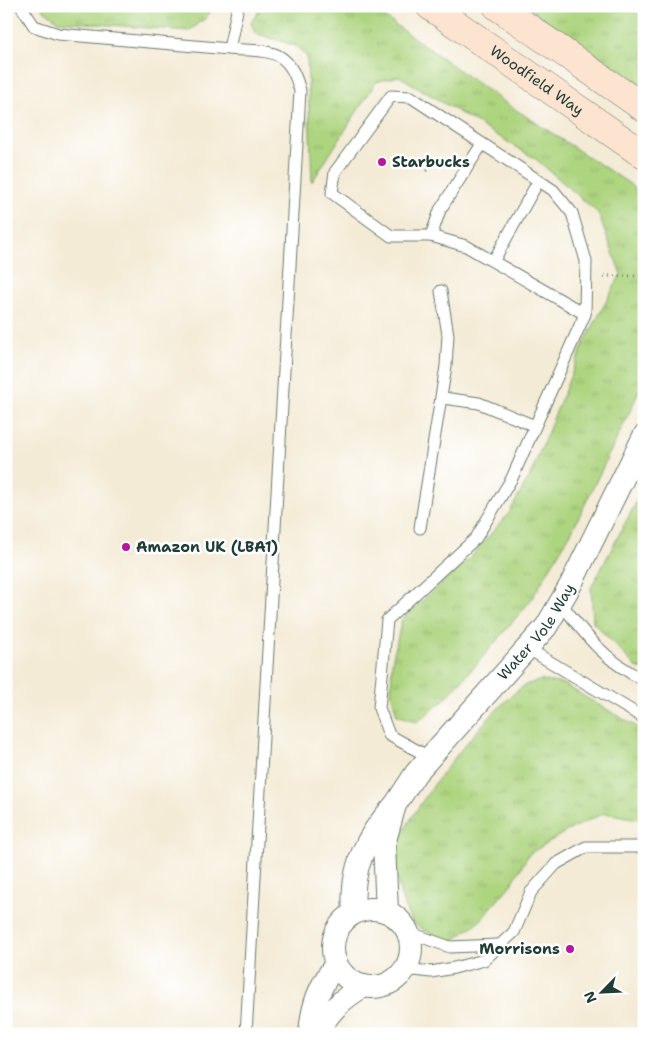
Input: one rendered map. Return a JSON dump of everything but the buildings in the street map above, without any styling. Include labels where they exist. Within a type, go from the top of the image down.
[{"type":"street","name":"Woodfield Way","points":[[430,6],[644,155]]},
{"type":"street","points":[[497,6],[644,108]]},
{"type":"street","name":"Water Vole Way","points":[[354,912],[352,896],[354,880],[365,844],[376,826],[395,805],[416,772],[546,627],[644,436]]},
{"type":"street","name":"Water Vole Way","points":[[387,912],[384,844],[395,805]]},
{"type":"street","points":[[375,909],[387,912],[399,919],[408,932],[411,944],[410,958],[405,969],[396,979],[386,984],[364,986],[352,982],[336,964],[333,953],[334,939],[344,920],[354,912],[375,909]]},
{"type":"street","points":[[310,1034],[314,1001],[321,985],[336,964]]},
{"type":"street","points":[[316,1034],[329,1012],[345,998],[364,986]]},
{"type":"lane","points":[[21,6],[34,26],[58,34],[273,52],[287,61],[295,72],[300,91],[246,1034]]},
{"type":"lane","points":[[229,49],[238,6]]},
{"type":"lane","points":[[429,758],[389,734],[379,708],[387,620],[476,538],[512,478],[585,314],[586,261],[572,214],[553,190],[410,97],[391,96],[335,172],[332,192],[391,236],[431,236],[466,246],[494,260],[585,314]]},
{"type":"lane","points":[[431,236],[440,210],[482,144]]},
{"type":"lane","points":[[494,260],[539,180]]},
{"type":"lane","points":[[420,528],[443,398],[448,335],[442,292]]},
{"type":"lane","points":[[443,398],[479,403],[535,426]]},
{"type":"lane","points":[[560,602],[591,643],[627,672],[644,680]]},
{"type":"lane","points":[[527,648],[644,718]]},
{"type":"lane","points":[[405,969],[431,972],[484,960],[514,932],[531,892],[556,864],[586,847],[644,847]]},
{"type":"lane","points":[[408,932],[450,947],[497,946]]},
{"type":"path","points":[[410,158],[428,171]]},
{"type":"path","points":[[586,276],[644,276]]},
{"type":"green space","points":[[39,6],[214,6],[206,18],[189,31],[58,21]]},
{"type":"green space","points":[[263,6],[369,6],[504,102],[630,184],[644,199],[644,379],[572,531],[531,600],[443,701],[417,722],[397,715],[391,694],[392,662],[402,619],[471,557],[509,513],[530,476],[584,343],[621,274],[598,213],[536,159],[399,76],[376,82],[312,182],[307,57],[296,46],[255,33],[251,22]]},
{"type":"green space","points":[[527,6],[644,6],[644,88],[628,84]]},
{"type":"green space","points":[[644,487],[644,670],[636,667],[593,622],[591,588]]},
{"type":"green space","points":[[542,680],[563,684],[644,731],[644,820],[604,813],[567,831],[529,854],[513,882],[481,920],[450,943],[413,923],[403,901],[397,879],[394,854],[401,836],[414,814],[450,764],[471,739],[509,698],[524,686]]},
{"type":"place","name":"Starbucks","points":[[382,162]]},
{"type":"place","name":"Amazon UK (LBA1)","points":[[126,547]]},
{"type":"place","name":"Morrisons","points":[[570,949]]}]
